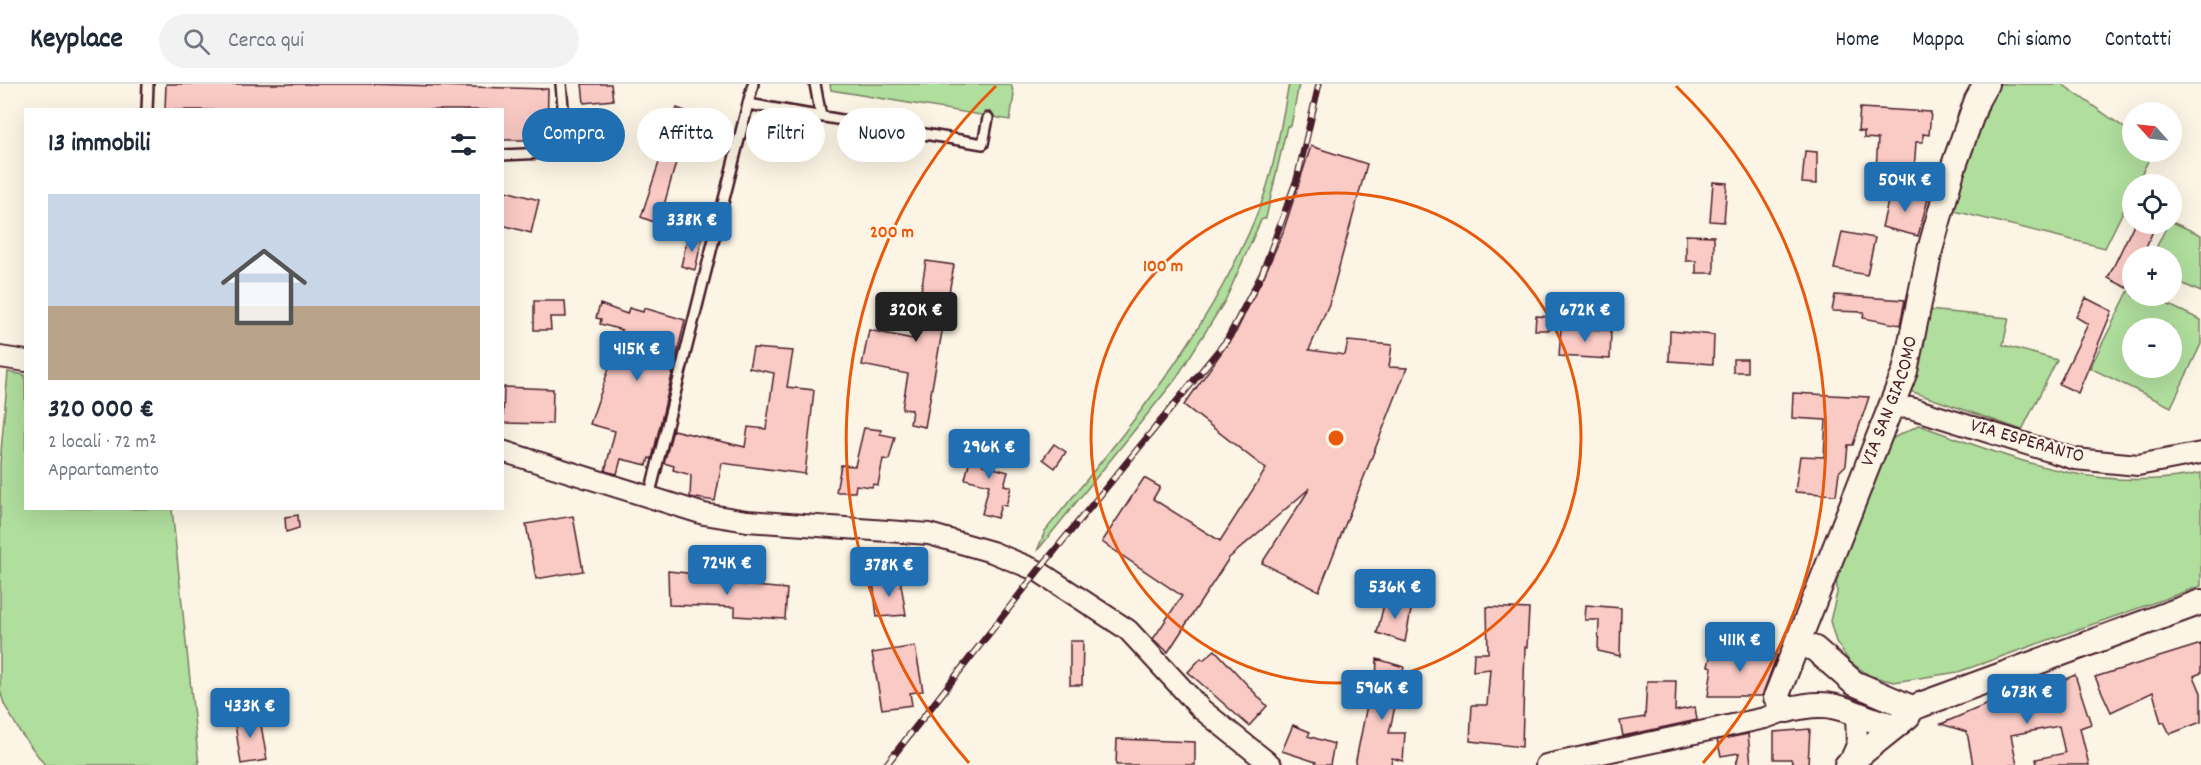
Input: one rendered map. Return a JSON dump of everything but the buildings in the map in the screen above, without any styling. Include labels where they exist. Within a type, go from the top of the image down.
[{"type":"street","name":"VIA SAN GIACOMO","points":[[1782,704],[1797,642],[1905,371],[1930,250],[1952,171],[1977,100],[1986,84]]},
{"type":"street","points":[[0,357],[24,361]]},
{"type":"street","name":"VIA ESPERANTO","points":[[1891,407],[1911,408],[2075,459],[2138,465],[2201,453]]},
{"type":"street","points":[[504,453],[704,514],[747,521],[929,534],[992,552],[1029,567],[1128,630],[1201,709],[1271,765]]},
{"type":"street","points":[[1848,764],[1908,716],[1912,708],[2201,602]]},
{"type":"street","points":[[1797,642],[1815,649],[1854,683],[1912,708]]},
{"type":"street","points":[[1546,765],[1750,721],[1782,704],[1829,704],[1895,726]]},
{"type":"street","points":[[1848,764],[1857,745],[1856,713]]},
{"type":"lane","points":[[147,108],[148,84]]},
{"type":"lane","points":[[504,155],[567,152],[561,84]]},
{"type":"lane","points":[[649,497],[753,84]]},
{"type":"lane","points":[[815,84],[819,108]]},
{"type":"lane","points":[[748,104],[770,108]]},
{"type":"lane","points":[[825,118],[983,144],[988,118]]},
{"type":"green space","points":[[830,84],[1011,84],[1014,95],[1010,120],[831,90]]},
{"type":"green space","points":[[1289,84],[1299,84],[1291,126],[1287,126],[1266,218],[1261,220],[1225,301],[1175,380],[1037,551],[1045,531],[1138,415],[1193,336],[1218,294],[1241,250],[1266,190]]},
{"type":"green space","points":[[1997,84],[2062,84],[2122,126],[2122,162],[2148,162],[2141,174],[2122,174],[2122,213],[2105,248],[1950,210]]},
{"type":"green space","points":[[2182,226],[2201,235],[2201,292],[2182,283],[2182,246],[2157,246],[2163,234],[2182,234]]},
{"type":"green space","points":[[2122,304],[2122,306],[2171,306],[2201,320],[2201,344],[2171,407],[2090,368]]},
{"type":"green space","points":[[1928,310],[2009,318],[2003,345],[2057,360],[2022,430],[1910,391]]},
{"type":"green space","points":[[8,372],[24,375],[24,510],[172,510],[199,765],[45,765],[20,732],[4,704],[0,690],[0,463]]},
{"type":"green space","points":[[1919,425],[2023,461],[2092,476],[2127,480],[2163,479],[2201,473],[2201,586],[1958,672],[1894,682],[1870,676],[1849,661],[1836,642],[1830,621],[1837,593],[1836,565],[1887,445],[1893,438]]},
{"type":"railway","points":[[886,765],[1038,571],[1227,340],[1262,274],[1297,179],[1319,84]]}]
